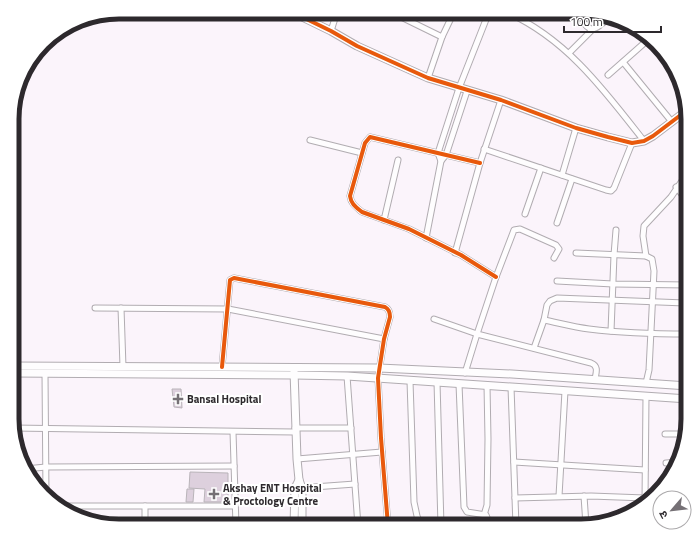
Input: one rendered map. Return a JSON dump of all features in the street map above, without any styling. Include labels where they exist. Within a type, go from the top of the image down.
[{"type":"street","points":[[306,19],[356,46],[428,78],[501,100],[576,128],[632,143],[644,141],[653,136],[681,115]]},
{"type":"street","points":[[331,32],[335,19]]},
{"type":"street","points":[[405,19],[442,38]]},
{"type":"street","points":[[428,78],[442,38],[451,19]]},
{"type":"street","points":[[441,161],[438,153],[459,88],[486,19]]},
{"type":"street","points":[[521,19],[569,53],[606,92],[644,141]]},
{"type":"street","points":[[580,19],[592,30]]},
{"type":"street","points":[[569,53],[592,30],[597,29],[605,22]]},
{"type":"street","points":[[608,75],[645,42]]},
{"type":"street","points":[[623,62],[672,122]]},
{"type":"street","points":[[426,238],[441,161],[446,155],[467,91]]},
{"type":"street","points":[[455,252],[484,149],[501,100]]},
{"type":"street","points":[[562,175],[576,128]]},
{"type":"street","points":[[480,163],[370,137],[365,142],[350,200],[362,212],[426,238],[455,252],[495,279]]},
{"type":"street","points":[[310,140],[362,153]]},
{"type":"street","points":[[484,149],[606,190],[613,190],[632,143]]},
{"type":"street","points":[[384,220],[398,160]]},
{"type":"street","points":[[525,214],[541,168]]},
{"type":"street","points":[[557,223],[572,179]]},
{"type":"street","points":[[646,256],[643,230],[647,221],[670,197],[681,181]]},
{"type":"street","points":[[676,187],[681,193]]},
{"type":"street","points":[[465,373],[476,334],[513,232],[516,229],[520,229],[558,246],[559,249],[554,258]]},
{"type":"street","points":[[611,331],[616,230]]},
{"type":"street","points":[[576,253],[646,256],[650,257],[653,261],[649,370],[646,383]]},
{"type":"street","points":[[222,367],[228,309],[229,282],[231,279],[236,278],[385,307],[388,309],[390,313],[378,378],[387,519]]},
{"type":"street","points":[[557,281],[613,284],[681,285]]},
{"type":"street","points":[[534,348],[548,305],[552,299],[612,299],[681,303]]},
{"type":"street","points":[[95,308],[228,309],[384,339]]},
{"type":"street","points":[[121,308],[123,367]]},
{"type":"street","points":[[434,319],[476,334],[594,364],[597,370],[595,380]]},
{"type":"street","points":[[544,320],[590,329],[650,334],[681,334]]},
{"type":"street","points":[[19,366],[379,368],[681,386]]},
{"type":"street","points":[[293,367],[295,430],[299,480],[295,519]]},
{"type":"street","points":[[19,373],[347,376],[681,398]]},
{"type":"street","points":[[45,373],[46,488]]},
{"type":"street","points":[[347,376],[358,519]]},
{"type":"street","points":[[410,380],[414,502],[418,519]]},
{"type":"street","points":[[437,382],[440,519]]},
{"type":"street","points":[[460,384],[464,507],[469,512],[484,515],[487,519]]},
{"type":"street","points":[[484,515],[487,505],[488,439],[486,385]]},
{"type":"street","points":[[511,387],[516,519]]},
{"type":"street","points":[[559,496],[565,390]]},
{"type":"street","points":[[645,496],[646,396]]},
{"type":"street","points":[[19,428],[233,432],[351,428]]},
{"type":"street","points":[[233,432],[236,519]]},
{"type":"street","points":[[666,434],[680,434]]},
{"type":"street","points":[[297,459],[382,452]]},
{"type":"street","points":[[514,462],[645,470]]},
{"type":"street","points":[[666,463],[671,463]]},
{"type":"street","points":[[32,468],[234,466]]},
{"type":"street","points":[[298,488],[355,484]]},
{"type":"street","points":[[298,488],[301,519]]},
{"type":"street","points":[[515,498],[584,496],[640,500]]},
{"type":"street","points":[[584,496],[586,519]]},
{"type":"street","points":[[70,506],[235,506]]},
{"type":"street","points":[[145,506],[145,519]]},
{"type":"building","points":[[172,389],[181,389],[182,408],[174,407]]},
{"type":"building","points":[[190,472],[228,473],[228,502],[204,502],[205,489],[189,488]]},
{"type":"building","points":[[187,489],[194,489],[193,502],[186,502]]},
{"type":"cycle path","points":[[306,19],[357,46],[428,78],[501,100],[576,128],[608,137],[632,143],[644,141],[681,115]]},
{"type":"cycle path","points":[[480,163],[370,137],[365,143],[350,196],[353,203],[362,212],[409,229],[461,255],[496,277]]},
{"type":"cycle path","points":[[222,367],[230,280],[234,278],[385,307],[389,312],[390,317],[384,339],[378,378],[387,519]]},
{"type":"place","name":"Bansal Hospital","points":[[178,399]]},
{"type":"place","name":"Akshay ENT Hospital & Proctology Centre","points":[[214,494]]}]
